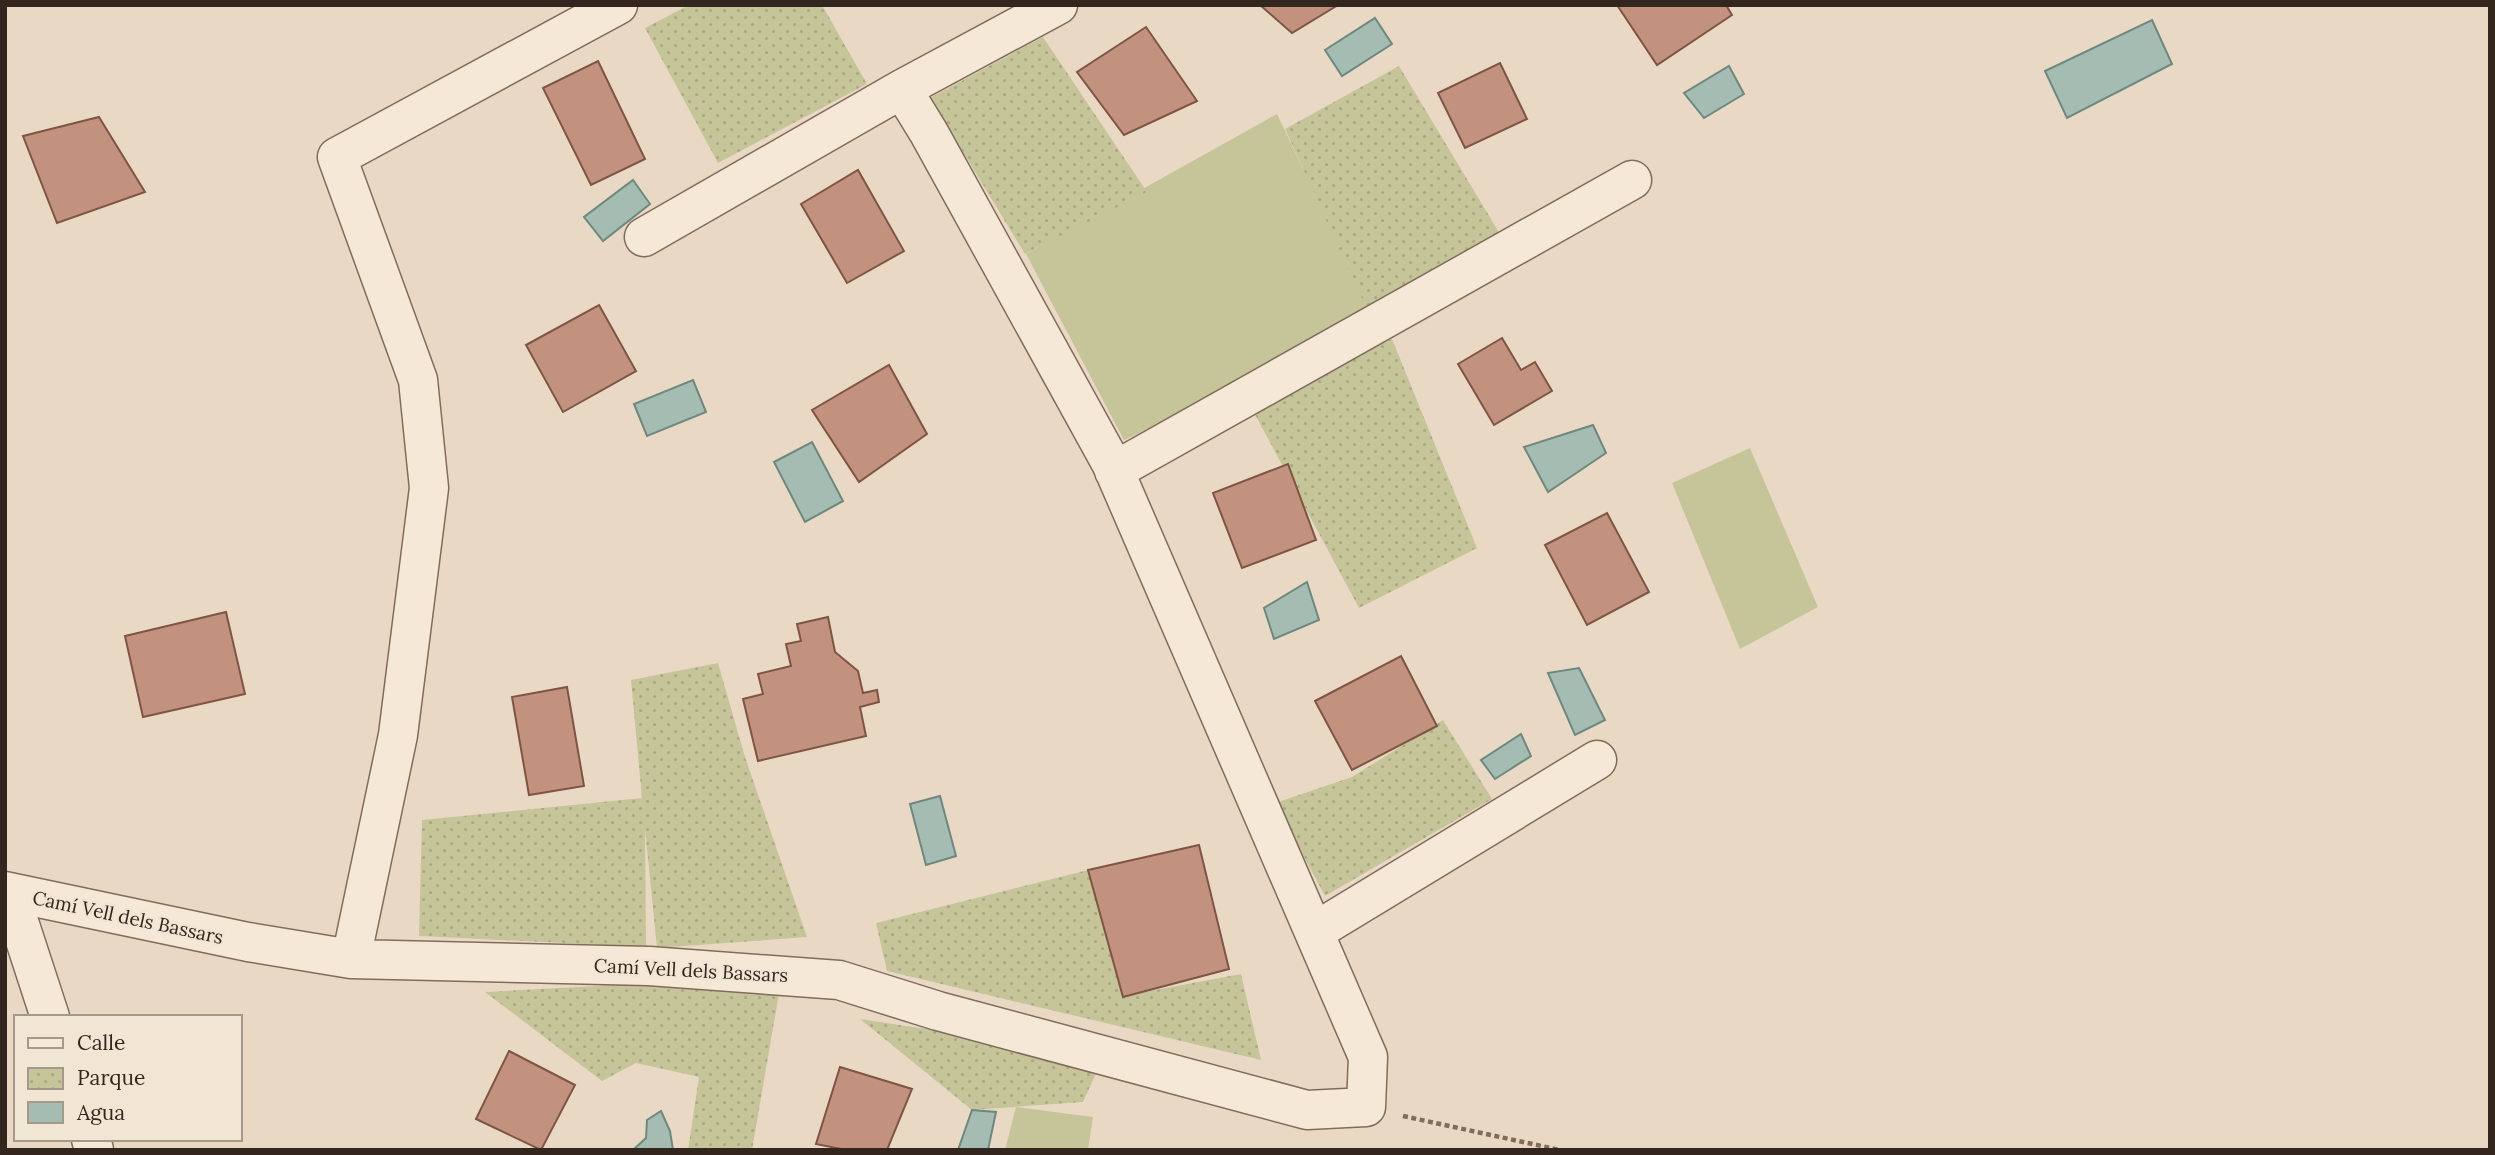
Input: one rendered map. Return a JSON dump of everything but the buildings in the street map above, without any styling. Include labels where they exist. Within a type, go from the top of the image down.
[{"type":"street","points":[[351,959],[398,735],[429,488],[418,380],[337,157],[618,5]]},
{"type":"street","points":[[644,237],[902,89],[1058,5]]},
{"type":"street","points":[[902,89],[936,145],[1114,471],[1368,1057],[1366,1107]]},
{"type":"street","points":[[1114,471],[1632,180]]},
{"type":"street","points":[[1314,932],[1597,760]]},
{"type":"street","name":"Camí Vell dels Bassars","points":[[5,891],[248,942],[351,959],[649,966],[839,980],[938,1011],[1307,1111],[1366,1107]]},
{"type":"street","points":[[5,897],[20,925],[49,1015]]},
{"type":"path","points":[[1366,1107],[1560,1150]]},
{"type":"green space","points":[[689,5],[822,5],[867,84],[718,163],[645,28]]},
{"type":"green space","points":[[1043,37],[1147,192],[1025,254],[930,98]]},
{"type":"green space","points":[[1399,66],[1509,249],[1369,314],[1285,129]]},
{"type":"green space","points":[[1277,114],[1377,324],[1124,440],[1026,254]]},
{"type":"green space","points":[[1392,339],[1477,548],[1359,608],[1251,407]]},
{"type":"green space","points":[[1750,448],[1818,607],[1740,649],[1672,483]]},
{"type":"green space","points":[[718,663],[745,757],[807,937],[657,948],[645,829],[646,947],[419,936],[422,820],[642,798],[631,680]]},
{"type":"green space","points":[[1443,720],[1492,799],[1325,896],[1275,803],[1352,777]]},
{"type":"green space","points":[[1088,870],[1123,996],[1241,974],[1261,1060],[887,971],[876,923]]},
{"type":"green space","points":[[782,976],[752,1150],[688,1150],[699,1077],[636,1063],[602,1081],[485,992]]},
{"type":"green space","points":[[860,1019],[1104,1056],[1083,1102],[972,1110]]},
{"type":"green space","points":[[1016,1107],[1093,1117],[1088,1150],[1005,1150]]},
{"type":"water","points":[[1375,18],[1392,44],[1342,76],[1325,50]]},
{"type":"water","points":[[2152,20],[2172,64],[2067,118],[2045,71]]},
{"type":"water","points":[[1729,66],[1744,94],[1704,118],[1684,93]]},
{"type":"water","points":[[633,180],[650,204],[603,241],[584,217]]},
{"type":"water","points":[[693,380],[706,412],[647,436],[634,404]]},
{"type":"water","points":[[1593,425],[1606,453],[1548,492],[1524,447]]},
{"type":"water","points":[[812,442],[843,501],[805,522],[774,462]]},
{"type":"water","points":[[1307,582],[1319,620],[1274,639],[1264,608]]},
{"type":"water","points":[[1579,668],[1605,720],[1575,735],[1548,673]]},
{"type":"water","points":[[1521,734],[1531,756],[1495,779],[1481,760]]},
{"type":"water","points":[[940,796],[956,856],[926,865],[910,804]]},
{"type":"water","points":[[972,1110],[996,1112],[988,1150],[958,1150]]},
{"type":"water","points":[[661,1111],[670,1131],[673,1150],[633,1150],[646,1138],[647,1120]]}]
